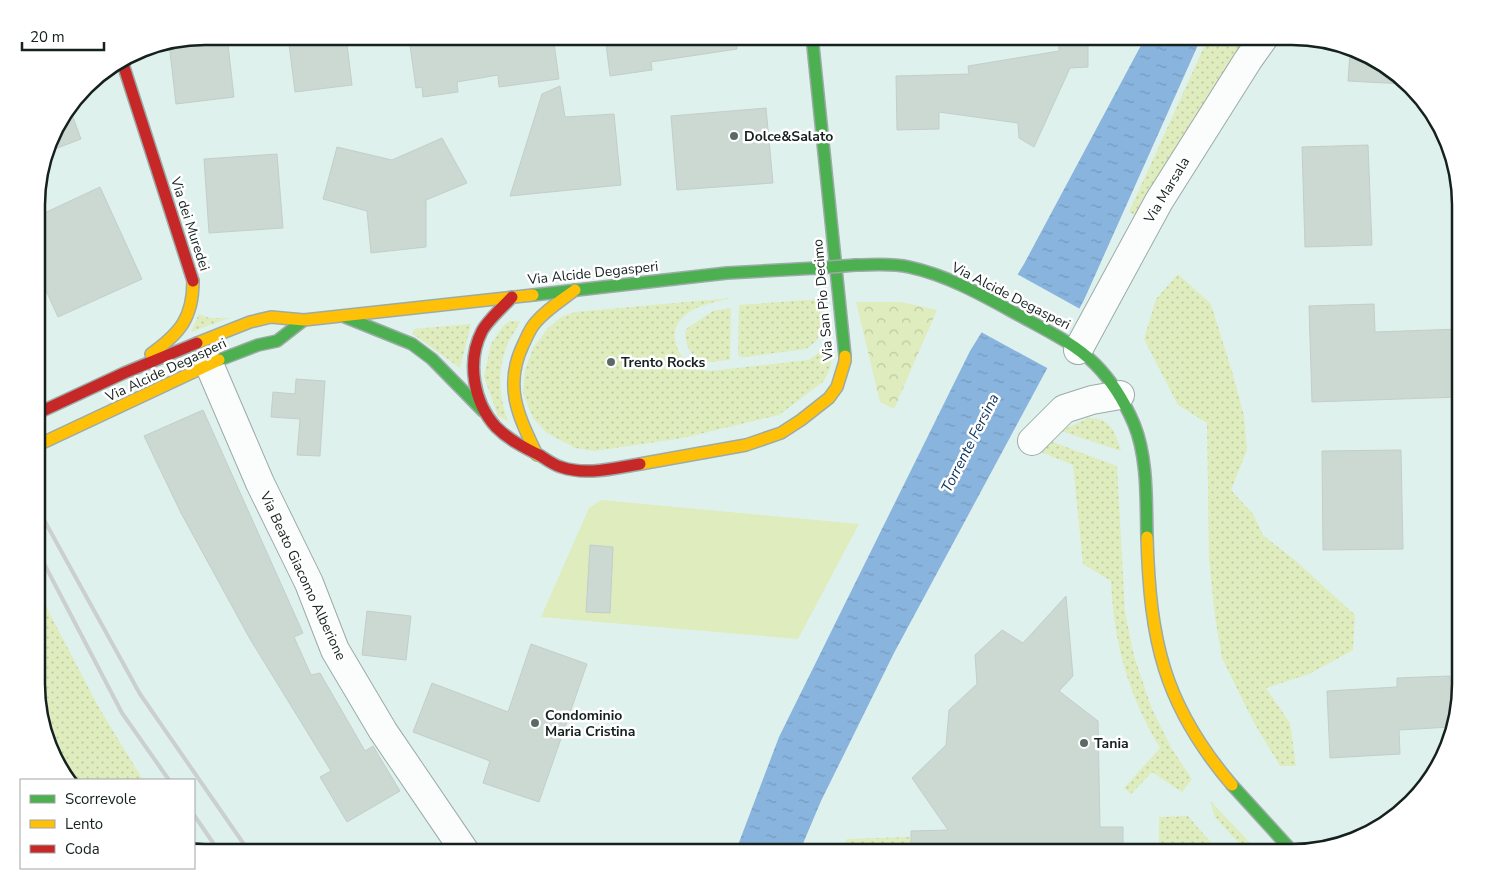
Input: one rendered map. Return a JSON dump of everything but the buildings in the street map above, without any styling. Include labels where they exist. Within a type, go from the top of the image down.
[{"type":"street","name":"Via San Pio Decimo","points":[[512,297],[482,331],[475,353],[473,373],[476,394],[485,413],[497,428],[515,443],[561,467],[594,472],[746,445],[781,433],[829,398],[837,387],[845,360],[845,346],[813,45]]},
{"type":"street","name":"Via Marsala","points":[[1072,346],[1159,202],[1259,45]]},
{"type":"street","name":"Via dei Muredei","points":[[124,67],[193,282],[191,307],[185,322],[174,337],[124,373]]},
{"type":"street","name":"Via Alcide Degasperi","points":[[45,410],[124,373],[250,322],[271,317],[304,320],[727,273],[892,264],[930,272],[997,304],[1072,346],[1103,372],[1120,395],[1139,440],[1144,488],[1150,600],[1154,631],[1170,688],[1184,719],[1210,757],[1238,792],[1287,844]]},
{"type":"street","points":[[537,455],[515,404],[512,378],[520,349],[536,322],[575,290]]},
{"type":"street","points":[[341,316],[412,344],[432,359],[485,413]]},
{"type":"street","name":"Via Alcide Degasperi","points":[[45,442],[209,364],[258,345],[277,341],[304,320]]},
{"type":"street","name":"Via Beato Giacomo Alberione","points":[[209,364],[260,483],[309,583],[334,650],[383,731],[460,844]]},
{"type":"street","points":[[1032,441],[1064,409],[1092,400],[1120,395]]},
{"type":"green space","points":[[1205,45],[1243,45],[1137,216],[1129,212]]},
{"type":"green space","points":[[1178,274],[1211,304],[1244,416],[1247,450],[1231,490],[1253,514],[1263,535],[1297,562],[1355,615],[1353,650],[1309,674],[1266,688],[1290,723],[1296,766],[1280,766],[1253,721],[1222,658],[1215,617],[1209,558],[1207,423],[1178,405],[1144,339],[1156,299]]},
{"type":"green space","points":[[731,298],[697,308],[684,316],[677,325],[675,337],[678,350],[685,360],[695,368],[710,371],[809,360],[824,349],[831,334],[831,366],[824,381],[779,415],[683,438],[594,451],[575,448],[547,433],[533,418],[523,393],[525,370],[533,348],[548,328],[561,317],[575,312]]},
{"type":"green space","points":[[821,299],[822,327],[813,344],[806,349],[740,357],[738,354],[739,305]]},
{"type":"green space","points":[[856,302],[901,302],[937,310],[894,409],[880,402]]},
{"type":"green space","points":[[731,308],[730,360],[709,362],[698,359],[687,346],[686,329],[713,311]]},
{"type":"green space","points":[[199,314],[209,318],[229,318],[191,332]]},
{"type":"green space","points":[[510,321],[520,321],[510,338],[502,361],[500,381],[502,401],[508,421],[498,416],[484,377],[491,344],[504,325]]},
{"type":"green space","points":[[471,324],[460,368],[413,334],[414,329]]},
{"type":"green space","points":[[1088,418],[1102,420],[1111,427],[1117,437],[1121,451],[1061,431]]},
{"type":"green space","points":[[1050,441],[1117,466],[1125,612],[1134,656],[1152,709],[1172,749],[1192,779],[1182,792],[1152,772],[1131,794],[1124,788],[1160,748],[1139,708],[1125,668],[1115,626],[1111,581],[1083,564],[1073,465],[1041,452]]},
{"type":"green space","points":[[601,500],[859,524],[798,639],[541,617],[589,508]]},
{"type":"green space","points":[[45,604],[98,706],[142,779],[76,779],[61,755],[50,726],[46,705]]},
{"type":"green space","points":[[1210,801],[1251,844],[1240,844],[1215,817]]},
{"type":"green space","points":[[1188,816],[1212,844],[1159,844],[1159,817]]},
{"type":"green space","points":[[911,837],[911,844],[845,844],[847,839]]},
{"type":"water","name":"Torrente Fersina","points":[[1141,45],[1198,45],[1084,300],[894,653],[821,801],[803,844],[738,844],[779,737],[970,351],[1024,264]]},
{"type":"pier","points":[[1015,273],[1082,310],[1049,369],[981,332]]},
{"type":"railway","points":[[45,522],[140,694],[244,844]]},
{"type":"railway","points":[[45,565],[122,713],[168,779]]},
{"type":"railway","points":[[195,816],[214,844]]},
{"type":"traffic: fast","points":[[813,45],[845,356]]},
{"type":"traffic: fast","points":[[856,265],[882,264],[902,266],[925,271],[955,282],[1053,334],[1080,351],[1095,364],[1122,400],[1139,437],[1144,465],[1147,537]]},
{"type":"traffic: fast","points":[[817,268],[856,265]]},
{"type":"traffic: fast","points":[[533,295],[727,273],[817,268]]},
{"type":"traffic: fast","points":[[345,317],[412,344],[432,359],[483,411]]},
{"type":"traffic: fast","points":[[219,360],[258,345],[277,341],[304,320]]},
{"type":"traffic: fast","points":[[1232,785],[1286,844]]},
{"type":"traffic: slow","points":[[151,354],[170,339],[183,324],[191,305],[193,281]]},
{"type":"traffic: slow","points":[[537,455],[524,428],[516,402],[514,375],[517,360],[534,324],[540,317],[575,290]]},
{"type":"traffic: slow","points":[[197,343],[250,322],[271,317],[304,320],[533,295]]},
{"type":"traffic: slow","points":[[640,464],[746,445],[781,433],[829,398],[837,387],[845,356]]},
{"type":"traffic: slow","points":[[45,442],[219,360]]},
{"type":"traffic: slow","points":[[1147,537],[1152,608],[1157,639],[1165,669],[1190,727],[1232,785]]},
{"type":"traffic: jam","points":[[124,67],[193,281]]},
{"type":"traffic: jam","points":[[512,297],[482,331],[474,356],[475,382],[482,406],[488,417],[501,432],[512,440],[561,467],[571,470],[591,471],[640,464]]},
{"type":"traffic: jam","points":[[45,410],[124,373],[197,343]]},
{"type":"place","name":"Dolce&Salato","points":[[734,136]]},
{"type":"place","name":"Trento Rocks","points":[[611,362]]},
{"type":"place","name":"Condominio Maria Cristina","points":[[535,723]]},
{"type":"place","name":"Tania","points":[[1084,743]]}]
